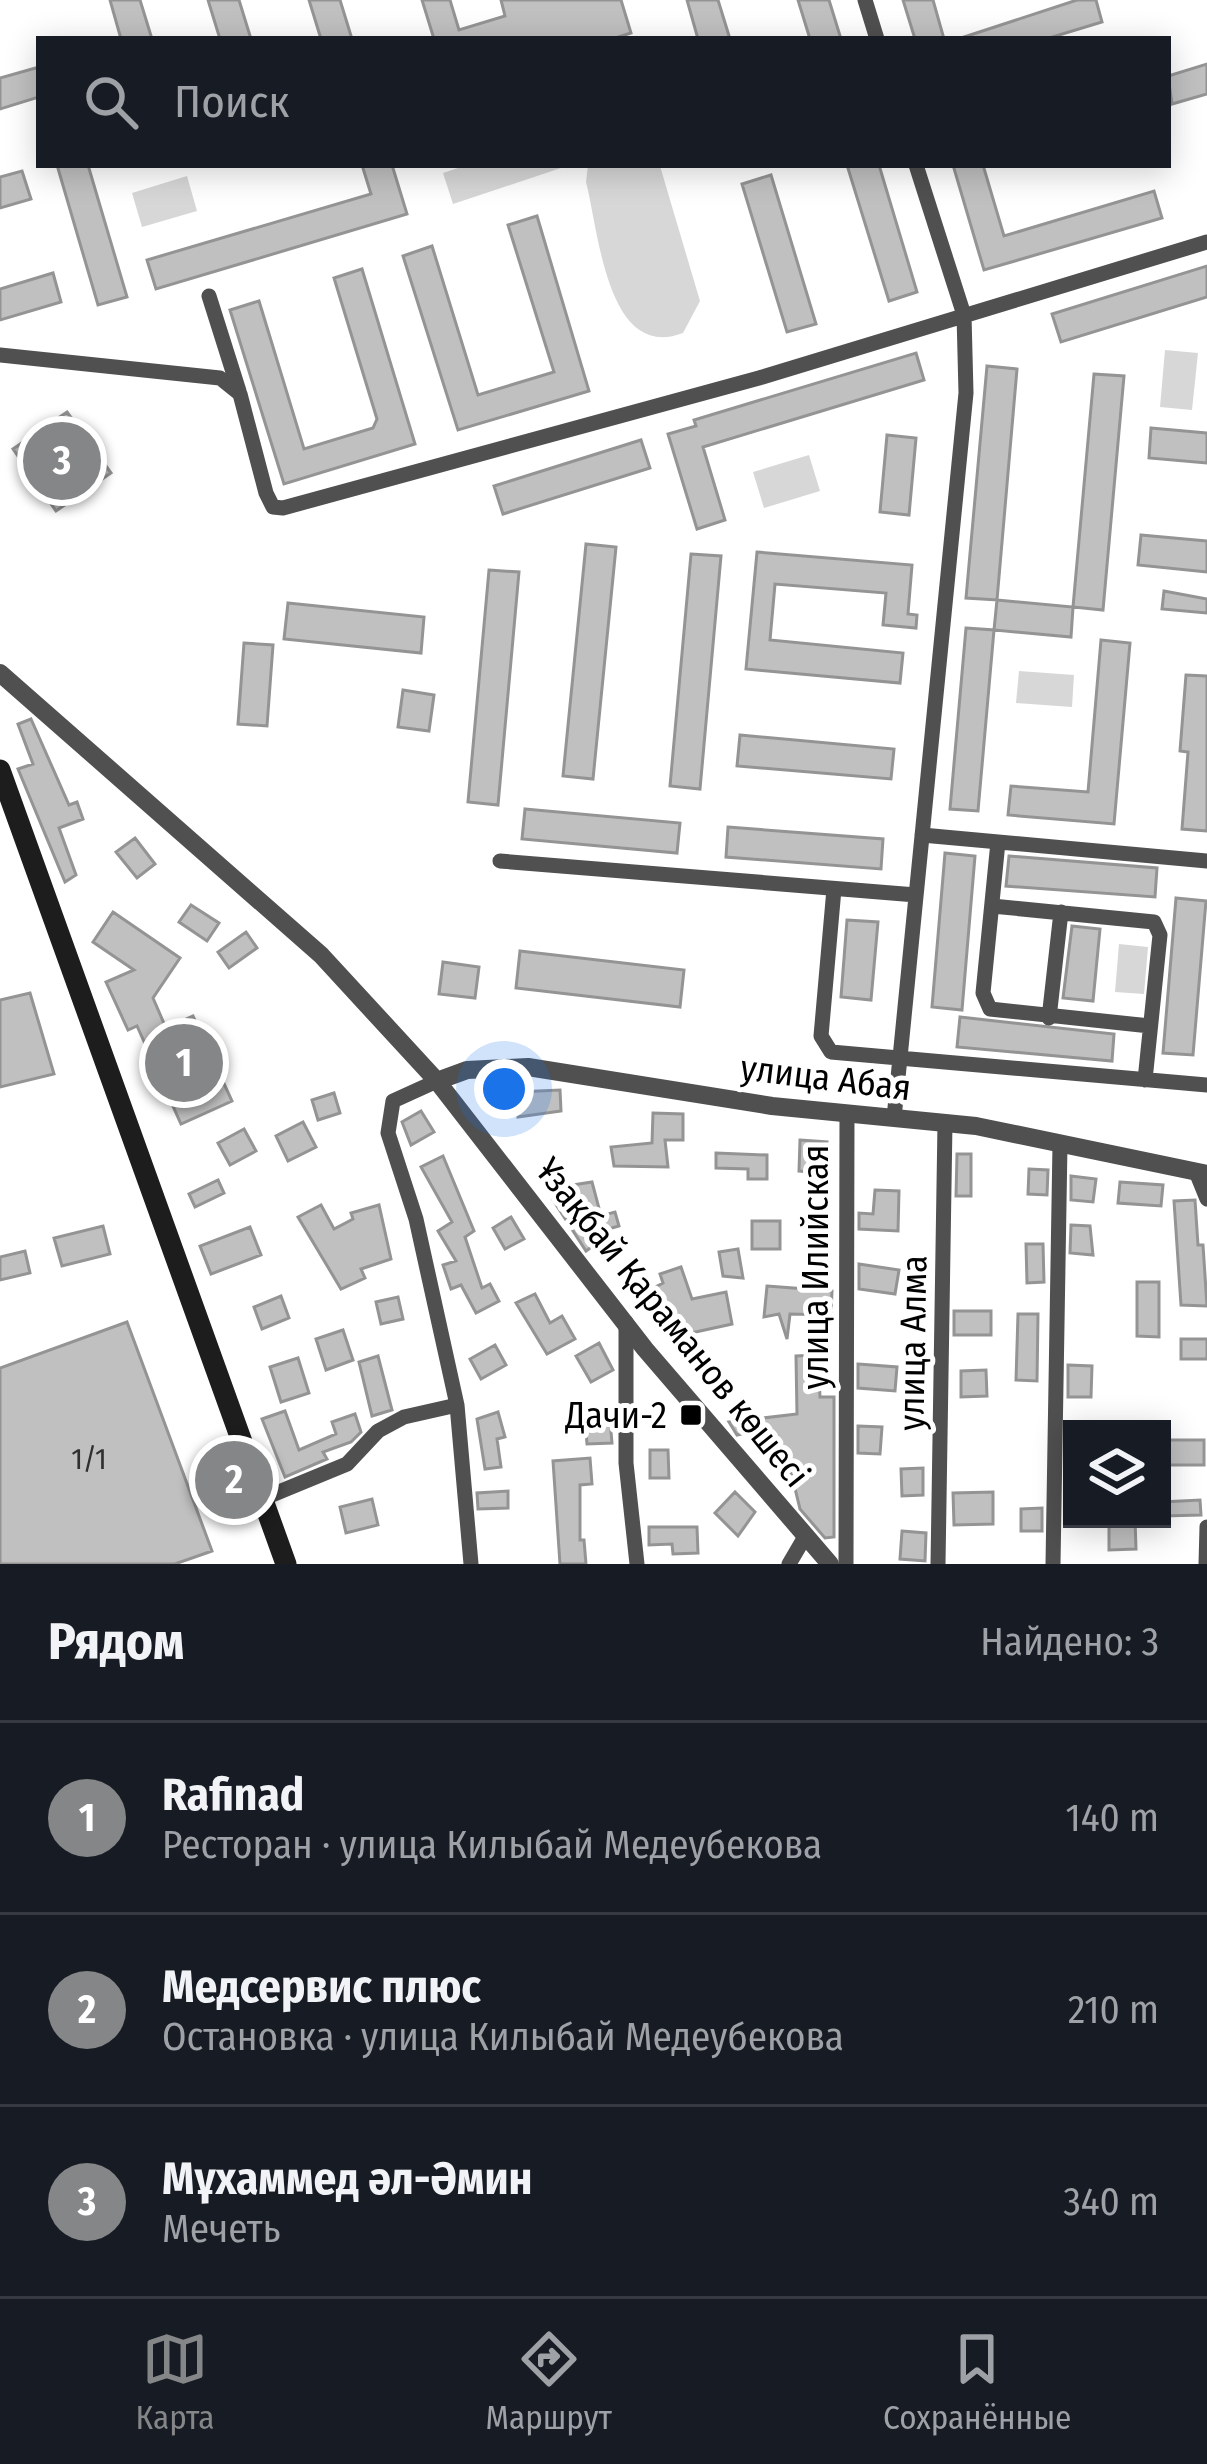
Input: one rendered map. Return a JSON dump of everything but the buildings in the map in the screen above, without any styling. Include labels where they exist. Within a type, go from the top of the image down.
[{"type":"main road","points":[[0,770],[286,1564]]},
{"type":"street","points":[[865,0],[876,36]]},
{"type":"street","points":[[894,1118],[966,393],[964,315],[917,168]]},
{"type":"street","points":[[209,296],[266,494],[273,507],[283,508],[775,374],[1207,242]]},
{"type":"street","points":[[0,355],[186,371],[220,378],[240,394]]},
{"type":"street","name":"Ұзақбай Қараманов көшесі","points":[[0,673],[321,955],[436,1082],[626,1322],[830,1564]]},
{"type":"street","points":[[922,835],[1207,861]]},
{"type":"street","points":[[998,842],[986,1003],[998,1013],[1150,1026]]},
{"type":"street","points":[[500,861],[916,895]]},
{"type":"street","points":[[834,889],[821,1043],[830,1052],[1207,1085]]},
{"type":"street","points":[[992,906],[1154,922],[1160,935],[1145,1080]]},
{"type":"street","points":[[1049,1018],[1060,911]]},
{"type":"street","name":"улица Абая","points":[[436,1082],[467,1070],[529,1067],[945,1124],[1201,1173]]},
{"type":"street","points":[[436,1082],[393,1101],[388,1133],[416,1219],[458,1405],[471,1564]]},
{"type":"street","name":"улица Илийская","points":[[846,1564],[847,1114]]},
{"type":"street","name":"улица Алма","points":[[938,1564],[945,1124]]},
{"type":"street","points":[[1053,1564],[1060,1144]]},
{"type":"street","points":[[1201,1173],[1207,1199]]},
{"type":"street","points":[[626,1322],[626,1463],[637,1564]]},
{"type":"street","points":[[262,1499],[346,1464],[378,1431],[404,1417],[458,1405]]},
{"type":"street","points":[[1206,1564],[1207,1527]]},
{"type":"street","points":[[789,1564],[806,1535]]},
{"type":"shaded area","points":[[458,168],[561,168],[453,204],[443,173]]},
{"type":"shaded area","points":[[588,168],[661,168],[700,301],[683,333],[658,337],[638,329],[622,311],[602,259],[586,182]]},
{"type":"shaded area","points":[[187,176],[197,211],[142,227],[132,193]]},
{"type":"shaded area","points":[[1165,350],[1198,353],[1192,410],[1160,407]]},
{"type":"shaded area","points":[[809,455],[820,491],[764,508],[753,472]]},
{"type":"shaded area","points":[[1019,671],[1074,675],[1072,707],[1016,703]]},
{"type":"shaded area","points":[[1119,944],[1148,947],[1144,994],[1115,992]]},
{"type":"place","name":"Мұхаммед әл-Әмин","points":[[62,461]]},
{"type":"place","name":"Rafinad","points":[[184,1063]]},
{"type":"place","name":"Дачи-2","points":[[691,1415]]},
{"type":"place","name":"Медсервис плюс","points":[[234,1480]]}]
